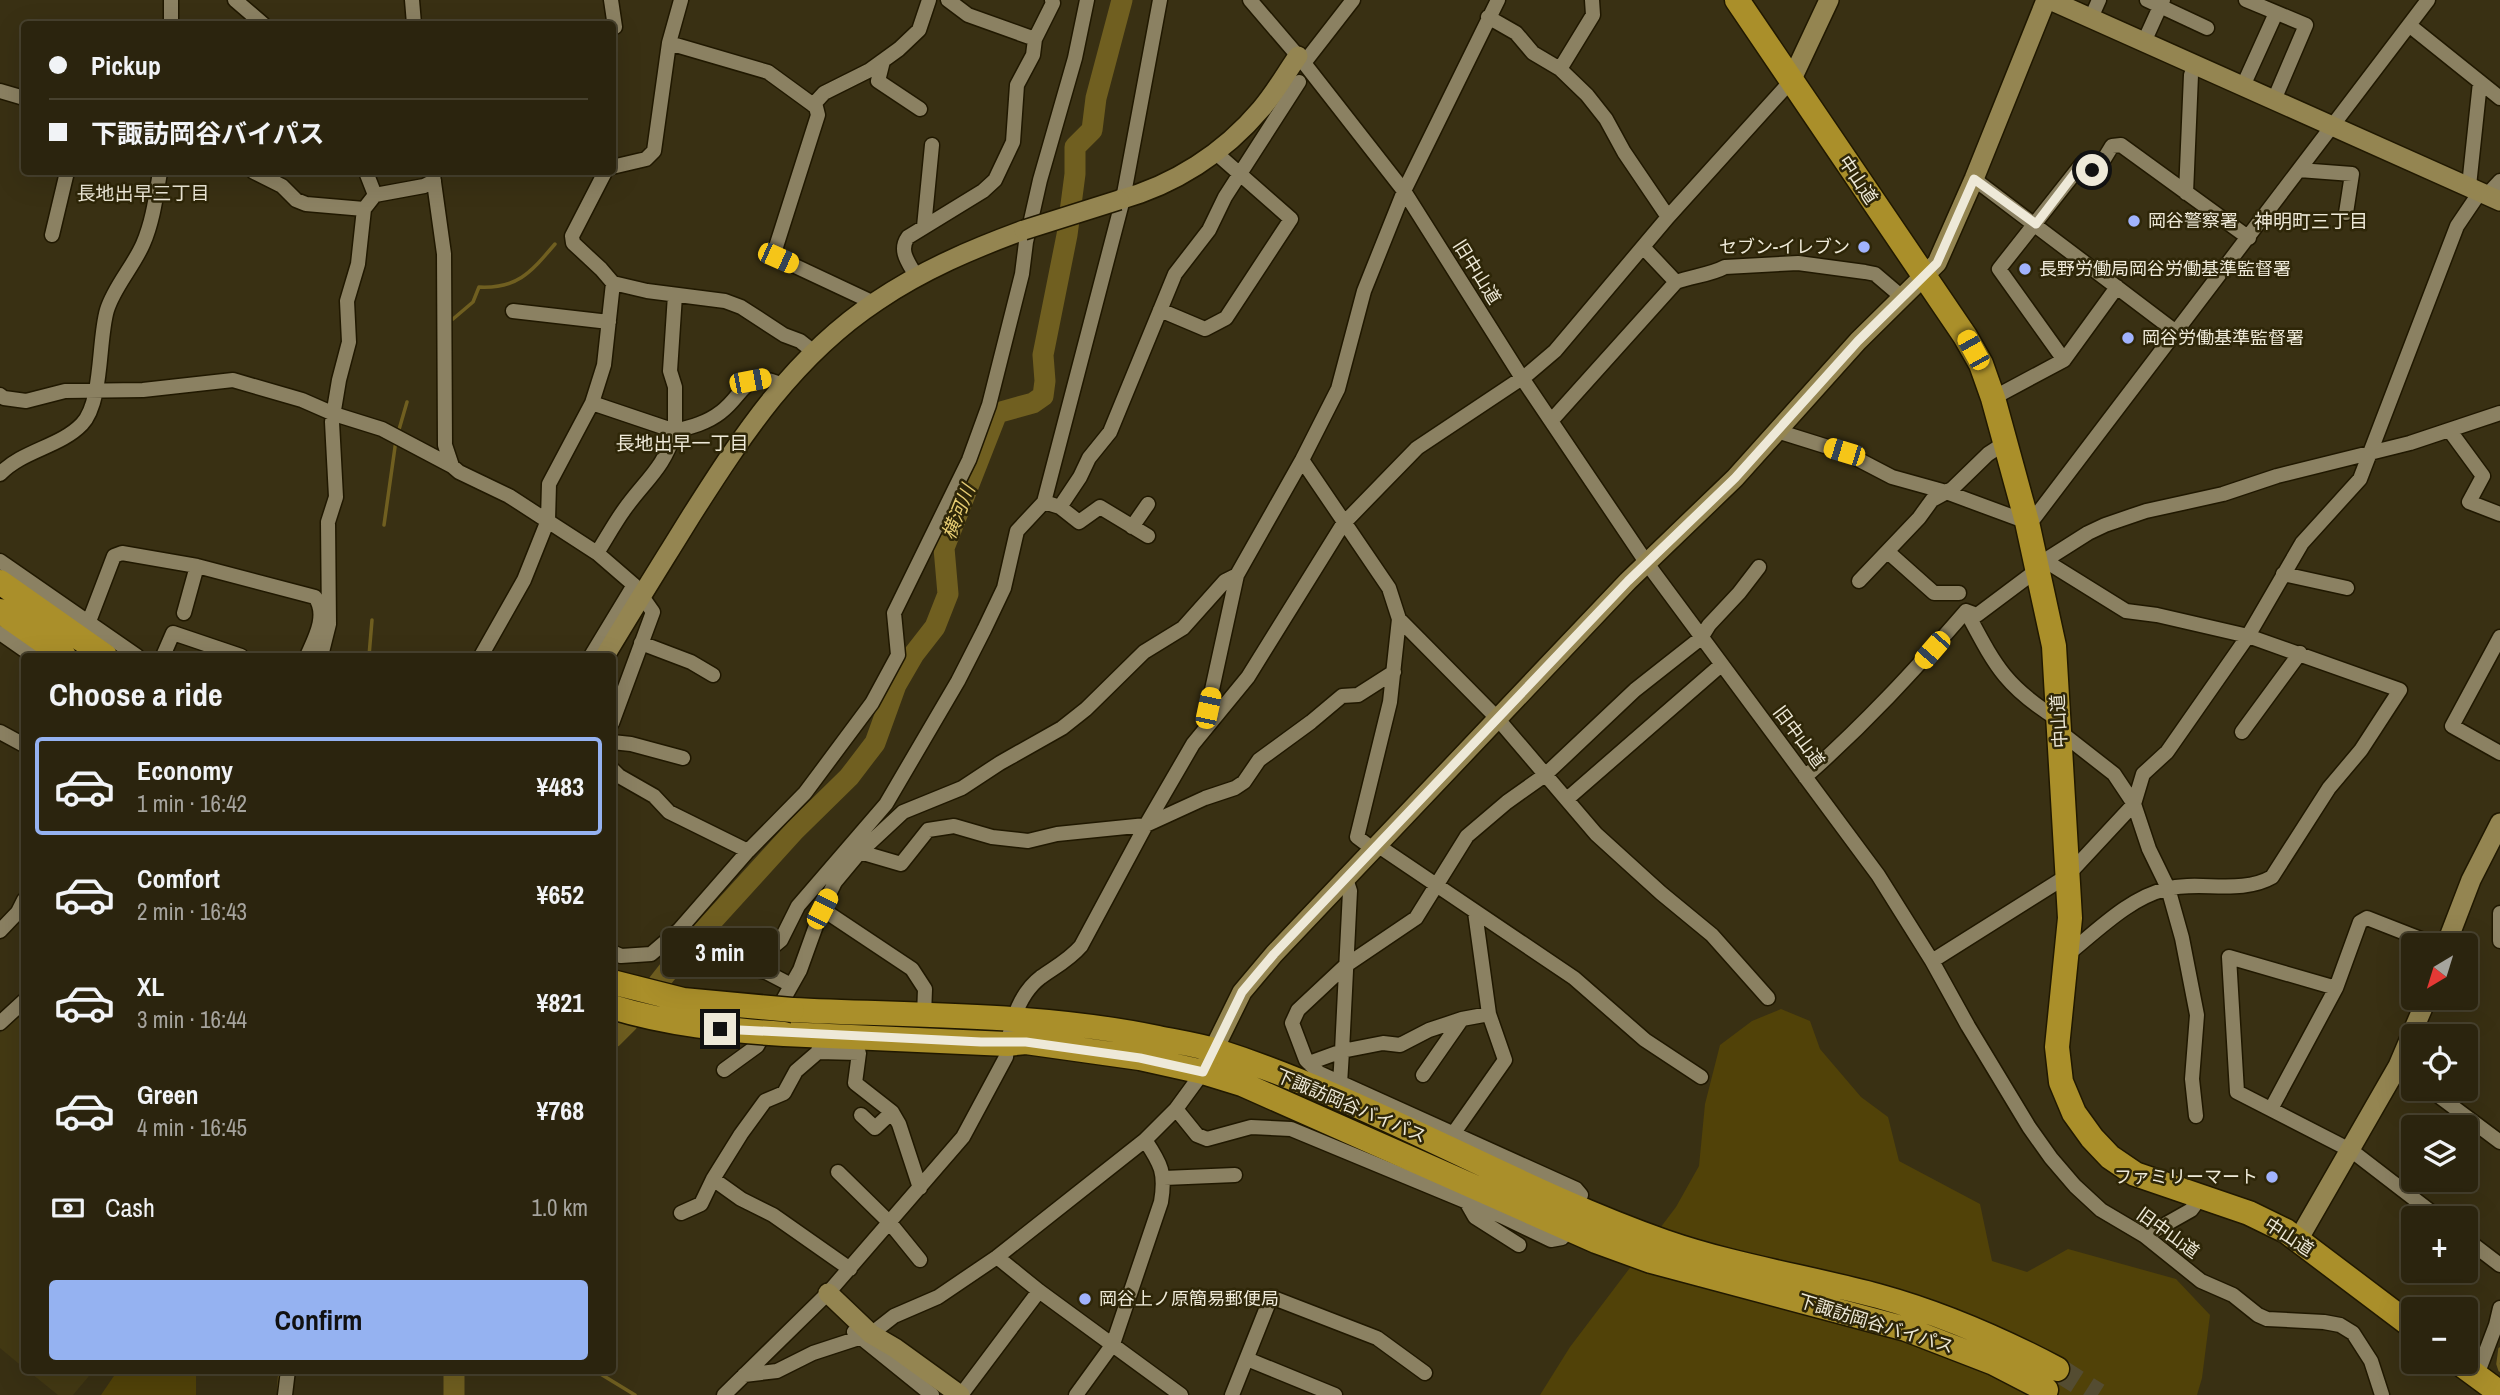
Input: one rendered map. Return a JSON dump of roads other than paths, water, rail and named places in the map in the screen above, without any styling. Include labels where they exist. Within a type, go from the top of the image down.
[{"type":"highway","name":"中山道","points":[[1737,0],[1965,336],[1981,364],[1993,398],[2026,522],[2042,564],[2054,646],[2070,918],[2057,1047],[2062,1082],[2074,1113],[2110,1157],[2127,1168],[2168,1186],[2202,1195],[2249,1213],[2280,1228],[2401,1318]]},
{"type":"highway","points":[[0,582],[101,653]]},
{"type":"highway","points":[[0,611],[60,653]]},
{"type":"highway","name":"下諏訪岡谷バイパス","points":[[616,983],[683,1000],[792,1010],[1014,1019],[1128,1032],[1208,1061],[1241,1084],[1596,1241],[1651,1261],[1906,1329],[1994,1363],[2051,1379]]},
{"type":"highway","name":"下諏訪岡谷バイパス","points":[[616,1008],[706,1027],[783,1034],[820,1044],[1026,1042],[1140,1058],[1208,1061]]},
{"type":"street","points":[[171,0],[171,21]]},
{"type":"street","points":[[235,0],[260,21]]},
{"type":"street","points":[[412,0],[414,21]]},
{"type":"street","points":[[611,0],[614,21]]},
{"type":"street","points":[[616,166],[646,159],[654,151],[669,43],[681,0]]},
{"type":"street","points":[[813,105],[824,93],[883,61],[919,30],[929,0]]},
{"type":"street","points":[[948,0],[968,15],[1035,39]]},
{"type":"street","points":[[916,276],[902,251],[908,237],[983,191],[995,180],[1013,142],[1017,85],[1033,55],[1035,39],[1053,3],[1052,0]]},
{"type":"street","points":[[616,958],[651,954],[665,944],[748,851],[805,793],[872,703],[898,655],[894,613],[969,460],[989,405],[1022,274],[1040,180],[1075,58],[1087,0]]},
{"type":"street","points":[[766,972],[764,954],[781,940],[798,906],[886,804],[958,681],[984,630],[1004,588],[1017,531],[1044,502],[1121,200],[1160,0]]},
{"type":"street","name":"旧中山道","points":[[1250,0],[1404,191],[1522,378],[1646,562],[1878,875],[1932,961],[2029,1127],[2052,1158],[2075,1186],[2101,1210],[2145,1236],[2202,1281],[2233,1295],[2258,1315],[2267,1319],[2340,1325],[2353,1334],[2371,1361],[2382,1395]]},
{"type":"street","points":[[593,653],[735,446],[782,384],[814,352],[874,303],[916,276],[970,249],[1164,184],[1216,153],[1262,108],[1301,60],[1305,45],[1332,28],[1353,0]]},
{"type":"street","points":[[1212,719],[1208,708],[1237,575],[1302,460],[1338,389],[1364,291],[1404,191],[1498,0]]},
{"type":"street","points":[[1560,69],[1593,15],[1592,0]]},
{"type":"street","points":[[724,1395],[827,1294],[963,1137],[1006,1057],[1014,1019],[1029,987],[1070,959],[1081,946],[1193,744],[1248,677],[1343,524],[1417,448],[1522,378],[1555,351],[1668,218],[1791,81],[1829,0]]},
{"type":"street","points":[[744,1375],[777,1371],[813,1353],[865,1335],[894,1316],[938,1297],[997,1257],[1145,1140],[1176,1109],[1208,1061],[1242,992],[1345,877],[1646,562],[1735,478],[1858,341],[1937,263],[2048,0],[2095,9],[2144,42],[2332,126],[2487,191]]},
{"type":"street","points":[[2246,0],[2306,25],[2274,100]]},
{"type":"street","points":[[1777,431],[1844,452],[1892,477],[1946,492],[2026,522],[2035,517],[2428,0]]},
{"type":"street","points":[[2144,42],[2157,2],[2207,28]]},
{"type":"street","points":[[2243,86],[2276,13]]},
{"type":"street","points":[[1488,17],[1516,33],[1533,53],[1560,69],[1587,94],[1606,119],[1624,152],[1668,218]]},
{"type":"street","points":[[2409,25],[2500,98]]},
{"type":"street","points":[[669,43],[768,72],[813,105],[818,115],[775,250],[778,258],[874,303]]},
{"type":"street","points":[[883,61],[878,81],[920,109]]},
{"type":"street","points":[[2186,193],[2191,75],[2195,65]]},
{"type":"street","points":[[1060,507],[1089,458],[1110,432],[1175,274],[1209,230],[1240,174],[1299,82]]},
{"type":"street","points":[[1932,961],[2067,876],[2134,804],[2143,774],[2167,751],[2248,636],[2302,542],[2360,479],[2456,226],[2487,191],[2480,82]]},
{"type":"street","points":[[0,91],[21,97]]},
{"type":"street","points":[[924,227],[932,145]]},
{"type":"street","points":[[2064,360],[1999,269],[2081,165],[2092,170],[2098,169],[2112,146],[2121,145],[2249,238]]},
{"type":"street","points":[[1160,310],[1205,329],[1226,318],[1291,219],[1216,153]]},
{"type":"street","points":[[2299,170],[2352,174],[2346,213]]},
{"type":"street","points":[[52,235],[67,175]]},
{"type":"street","points":[[0,474],[11,463],[84,422],[96,389],[107,310],[143,244],[155,205],[160,175]]},
{"type":"street","points":[[260,175],[282,186],[296,200],[306,204],[364,209]]},
{"type":"street","points":[[367,175],[375,195]]},
{"type":"street","points":[[603,175],[572,236],[573,243],[613,284],[725,300],[741,307],[784,335],[800,341],[814,352]]},
{"type":"street","points":[[321,653],[328,522],[336,497],[332,422],[349,342],[347,302],[358,264],[364,209],[375,195],[424,186],[433,176]]},
{"type":"street","points":[[433,176],[444,254],[445,445],[452,466]]},
{"type":"street","points":[[1974,179],[2176,332]]},
{"type":"street","points":[[1643,247],[1676,282]]},
{"type":"street","points":[[1551,421],[1676,282],[1725,267],[1798,263],[1875,274],[1902,297]]},
{"type":"street","points":[[483,653],[524,580],[548,520],[549,484],[592,403],[604,365],[613,284]]},
{"type":"street","points":[[1993,398],[2064,360],[2117,287]]},
{"type":"street","points":[[597,553],[624,510],[661,466],[670,449],[675,431],[676,387],[670,371],[676,295]]},
{"type":"street","points":[[513,311],[609,322]]},
{"type":"street","points":[[592,403],[675,431],[697,425],[720,413],[750,381],[768,377],[782,384]]},
{"type":"street","points":[[0,395],[26,401],[65,391],[143,390],[233,380],[302,400],[334,414],[382,429],[459,472],[509,496],[548,520],[597,553],[638,590],[653,611],[616,712]]},
{"type":"street","points":[[1966,611],[1977,615],[2042,564],[2088,533],[2136,514],[2223,494],[2277,476],[2371,453],[2450,431],[2500,413]]},
{"type":"street","points":[[2450,431],[2483,476],[2469,502],[2500,514]]},
{"type":"street","points":[[1859,581],[1919,518],[1932,499],[1946,492],[1988,454],[2005,443]]},
{"type":"street","points":[[1302,460],[1389,588],[1399,619],[1390,702],[1357,837],[1373,849],[1383,849],[1574,978],[1645,1041],[1701,1077]]},
{"type":"street","points":[[1044,502],[1060,507],[1079,522],[1100,506],[1148,536]]},
{"type":"street","points":[[1132,527],[1148,504]]},
{"type":"street","points":[[88,624],[114,556],[122,552],[197,566],[315,597],[321,604],[324,626],[309,653]]},
{"type":"street","points":[[1888,552],[1934,593],[1959,593]]},
{"type":"street","points":[[0,561],[130,653]]},
{"type":"street","points":[[2042,564],[2052,565],[2126,611],[2157,615],[2248,636],[2400,690],[2361,750],[2329,788],[2272,877],[2263,883],[2168,888],[2148,896],[2113,918],[2068,954]]},
{"type":"street","points":[[184,613],[197,566]]},
{"type":"street","points":[[1581,1195],[1576,1189],[1319,1073],[1310,1063],[1292,1023],[1298,1010],[1345,966],[1416,918],[1467,836],[1507,802],[1545,775],[1635,690],[1701,638],[1759,566]]},
{"type":"street","points":[[2283,574],[2347,588]]},
{"type":"street","points":[[724,1070],[757,1046],[800,970],[822,909],[835,882],[860,852],[903,812],[962,788],[1062,728],[1086,709],[1144,652],[1183,628],[1225,581],[1237,575]]},
{"type":"street","points":[[606,653],[638,590]]},
{"type":"street","points":[[1966,611],[1996,666],[2010,684],[2114,774],[2134,804],[2149,849],[2168,888],[2182,938],[2197,1015],[2192,1079],[2196,1116]]},
{"type":"street","points":[[1805,777],[1898,690],[1966,611]]},
{"type":"street","points":[[1399,619],[1497,718],[1596,834],[1712,936],[1768,998]]},
{"type":"street","points":[[0,633],[29,653]]},
{"type":"street","points":[[164,653],[173,633],[232,653]]},
{"type":"street","points":[[2500,638],[2452,726],[2500,753]]},
{"type":"street","points":[[640,643],[691,662],[713,675]]},
{"type":"street","points":[[2242,732],[2300,653]]},
{"type":"street","points":[[1567,799],[1721,665]]},
{"type":"street","points":[[860,852],[901,863],[928,830],[954,826],[992,837],[1028,841],[1057,834],[1146,825],[1205,798],[1235,788],[1244,782],[1259,760],[1342,696],[1358,695],[1394,672]]},
{"type":"street","points":[[0,732],[21,743]]},
{"type":"street","points":[[616,742],[683,758]]},
{"type":"street","points":[[616,773],[654,796],[669,812],[748,851]]},
{"type":"street","points":[[2451,933],[2471,880],[2500,823]]},
{"type":"street","points":[[1340,1084],[1350,891],[1345,877]]},
{"type":"street","points":[[0,931],[21,906]]},
{"type":"street","points":[[822,909],[912,969],[925,989],[924,1016]]},
{"type":"street","points":[[1453,1134],[1505,1060],[1489,1014],[1475,912]]},
{"type":"street","points":[[2500,913],[2500,941]]},
{"type":"street","points":[[2271,1109],[2336,988],[2360,922],[2367,918],[2405,933]]},
{"type":"street","points":[[2336,988],[2229,957],[2237,1092],[2352,1151],[2423,1206]]},
{"type":"street","points":[[746,968],[766,972],[791,985]]},
{"type":"street","points":[[2,1017],[21,1003]]},
{"type":"street","points":[[1310,1063],[1342,1051],[1383,1042],[1400,1045],[1429,1030],[1462,1018],[1489,1014]]},
{"type":"street","points":[[1423,1075],[1462,1018]]},
{"type":"street","points":[[681,1213],[701,1204],[713,1179],[765,1101],[784,1093],[796,1072],[820,1044],[859,1053],[855,1083],[892,1112],[899,1124],[920,1188]]},
{"type":"street","points":[[2298,1240],[2352,1151],[2401,1079]]},
{"type":"street","points":[[2445,1101],[2500,1142]]},
{"type":"street","points":[[1176,1109],[1197,1135],[1207,1139],[1251,1127],[1291,1129],[1551,1240],[1562,1238]]},
{"type":"street","points":[[861,1115],[875,1128],[892,1112]]},
{"type":"street","points":[[1076,1395],[1113,1344],[1161,1202],[1164,1178],[1160,1161],[1145,1140]]},
{"type":"street","points":[[838,1172],[890,1223],[920,1260]]},
{"type":"street","points":[[1164,1178],[1235,1175]]},
{"type":"street","points":[[713,1179],[741,1199],[773,1215],[850,1269]]},
{"type":"street","points":[[2145,1236],[2191,1210],[2202,1195]]},
{"type":"street","points":[[1467,1203],[1475,1217],[1519,1245]]},
{"type":"street","points":[[2478,1248],[2500,1265]]},
{"type":"street","points":[[997,1257],[1181,1395]]},
{"type":"street","points":[[827,1294],[865,1335],[926,1389],[961,1395],[1039,1291]]},
{"type":"street","points":[[1232,1395],[1271,1297],[1377,1338],[1425,1373]]},
{"type":"street","points":[[2478,1381],[2500,1308]]},
{"type":"street","points":[[1247,1359],[1316,1391],[1335,1395]]},
{"type":"street","points":[[285,1395],[288,1374]]},
{"type":"waterway","name":"横河川","points":[[616,1034],[675,962],[795,830],[849,777],[875,743],[896,685],[914,654],[935,627],[948,594],[944,548],[997,413],[1033,403],[1043,396],[1043,355],[1067,235],[1075,174],[1075,147],[1092,130],[1096,98],[1122,0]]},
{"type":"waterway","points":[[453,319],[473,302],[479,287],[504,285],[523,277],[555,244]]},
{"type":"waterway","points":[[398,433],[407,402]]},
{"type":"waterway","points":[[384,525],[396,440]]},
{"type":"waterway","points":[[369,653],[372,620]]},
{"type":"waterway","points":[[2500,1349],[2500,1370]]},
{"type":"waterway","points":[[279,1389],[280,1374]]},
{"type":"waterway","name":"横河川","points":[[454,1374],[454,1395]]},
{"type":"waterway","points":[[601,1374],[635,1395]]},
{"type":"tunnel","points":[[2057,1369],[2098,1395]]},
{"type":"place","name":"岡谷警察署","points":[[2134,221]]},
{"type":"place","name":"セブン-イレブン","points":[[1864,247]]},
{"type":"place","name":"長野労働局岡谷労働基準監督署","points":[[2025,269]]},
{"type":"place","name":"岡谷労働基準監督署","points":[[2128,338]]},
{"type":"place","name":"ファミリーマート","points":[[2272,1177]]},
{"type":"place","name":"岡谷上ノ原簡易郵便局","points":[[1085,1299]]},
{"type":"district","name":"長地出早三丁目","points":[[143,193]]},
{"type":"district","name":"神明町三丁目","points":[[2311,221]]},
{"type":"district","name":"長地出早一丁目","points":[[682,443]]}]
